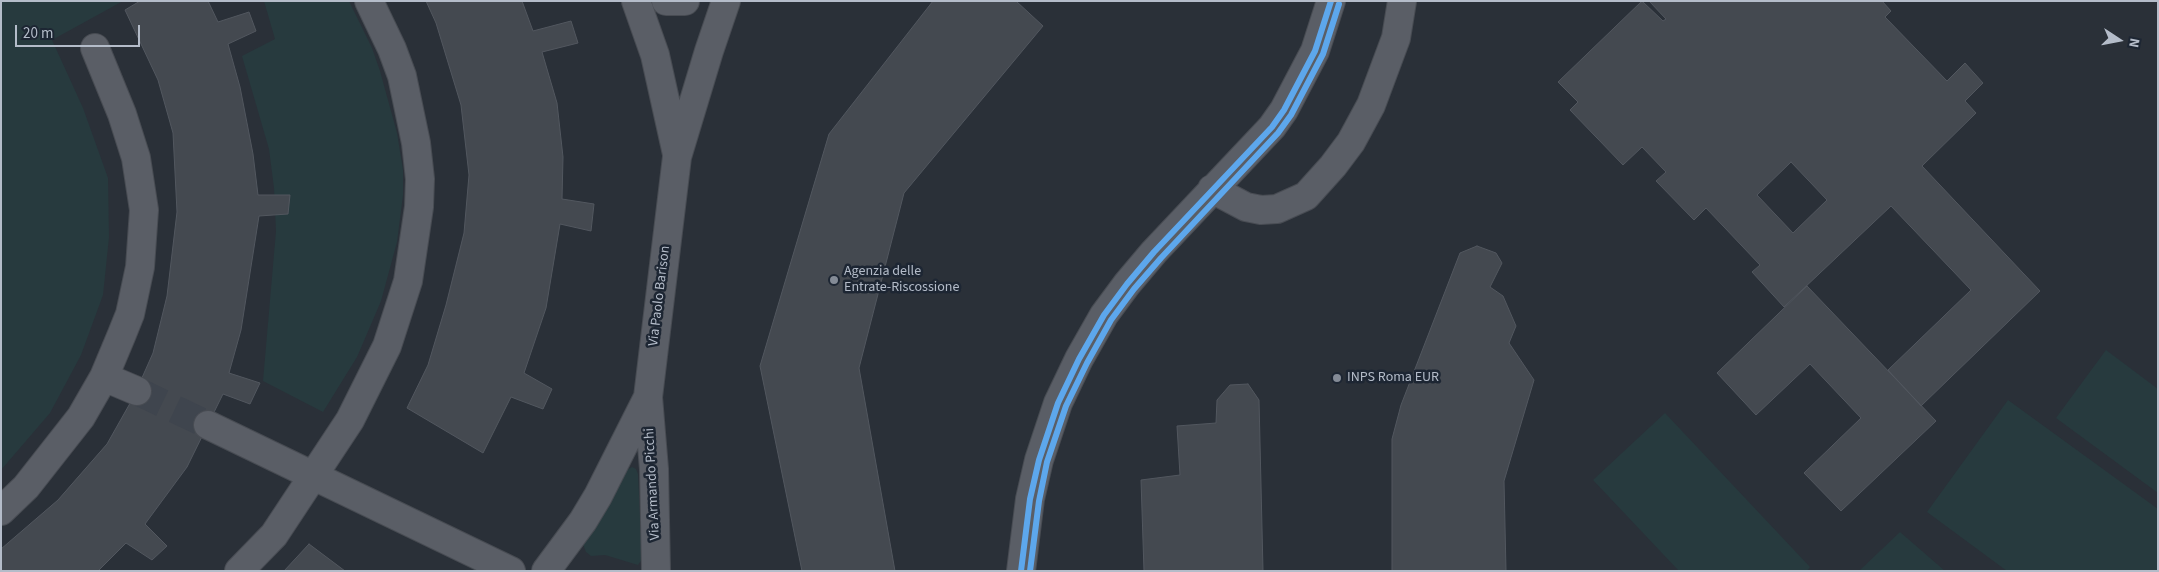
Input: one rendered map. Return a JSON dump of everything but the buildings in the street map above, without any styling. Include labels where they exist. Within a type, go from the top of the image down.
[{"type":"street","points":[[240,571],[274,535],[350,420],[387,346],[408,281],[416,236],[420,179],[411,109],[392,49],[369,1]]},
{"type":"street","points":[[636,1],[655,55],[677,157]]},
{"type":"street","points":[[666,1],[685,1]]},
{"type":"street","name":"Via Paolo Barison","points":[[546,571],[593,504],[648,397],[677,157],[708,51],[726,1]]},
{"type":"street","points":[[1020,571],[1028,506],[1038,460],[1054,412],[1079,358],[1104,315],[1127,284],[1276,121],[1301,81],[1315,51],[1331,1]]},
{"type":"street","points":[[1212,189],[1246,207],[1261,210],[1277,209],[1306,196],[1333,166],[1364,118],[1389,60],[1396,38],[1402,1]]},
{"type":"street","points":[[1,512],[26,487],[81,418],[104,377],[130,314],[140,267],[144,210],[140,178],[129,135],[95,48]]},
{"type":"street","points":[[104,377],[137,391]]},
{"type":"street","name":"Via Armando Picchi","points":[[648,397],[654,469],[656,571]]},
{"type":"street","points":[[208,425],[511,571]]},
{"type":"green space","points":[[1,1],[123,1],[52,40],[83,108],[108,178],[109,237],[103,295],[81,355],[50,413],[1,470]]},
{"type":"green space","points":[[264,1],[349,1],[372,48],[380,71],[397,133],[403,170],[403,195],[397,242],[381,301],[357,357],[323,412],[263,381],[276,231],[274,188],[269,149],[242,56],[275,39]]},
{"type":"green space","points":[[2106,350],[2158,389],[2158,493],[2056,418]]},
{"type":"green space","points":[[2008,400],[2158,509],[2158,571],[2007,571],[1927,512]]},
{"type":"green space","points":[[1665,413],[1810,567],[1807,571],[1679,571],[1593,480]]},
{"type":"green space","points":[[632,467],[636,469],[638,474],[642,559],[638,565],[605,555],[591,556],[586,552],[583,544],[627,470]]},
{"type":"green space","points":[[1900,532],[1945,571],[1859,571]]},
{"type":"tunnel","points":[[137,391],[208,425]]},
{"type":"transit line","points":[[1021,571],[1030,499],[1039,460],[1058,403],[1079,359],[1104,315],[1127,284],[1154,252],[1272,127],[1284,110],[1315,51],[1331,1]]},
{"type":"transit line","points":[[1030,571],[1039,501],[1047,462],[1066,406],[1087,363],[1111,320],[1134,289],[1278,133],[1291,115],[1323,54],[1339,4]]},
{"type":"place","name":"Agenzia delle Entrate-Riscossione","points":[[834,280]]},
{"type":"place","name":"INPS Roma EUR","points":[[1337,378]]}]
